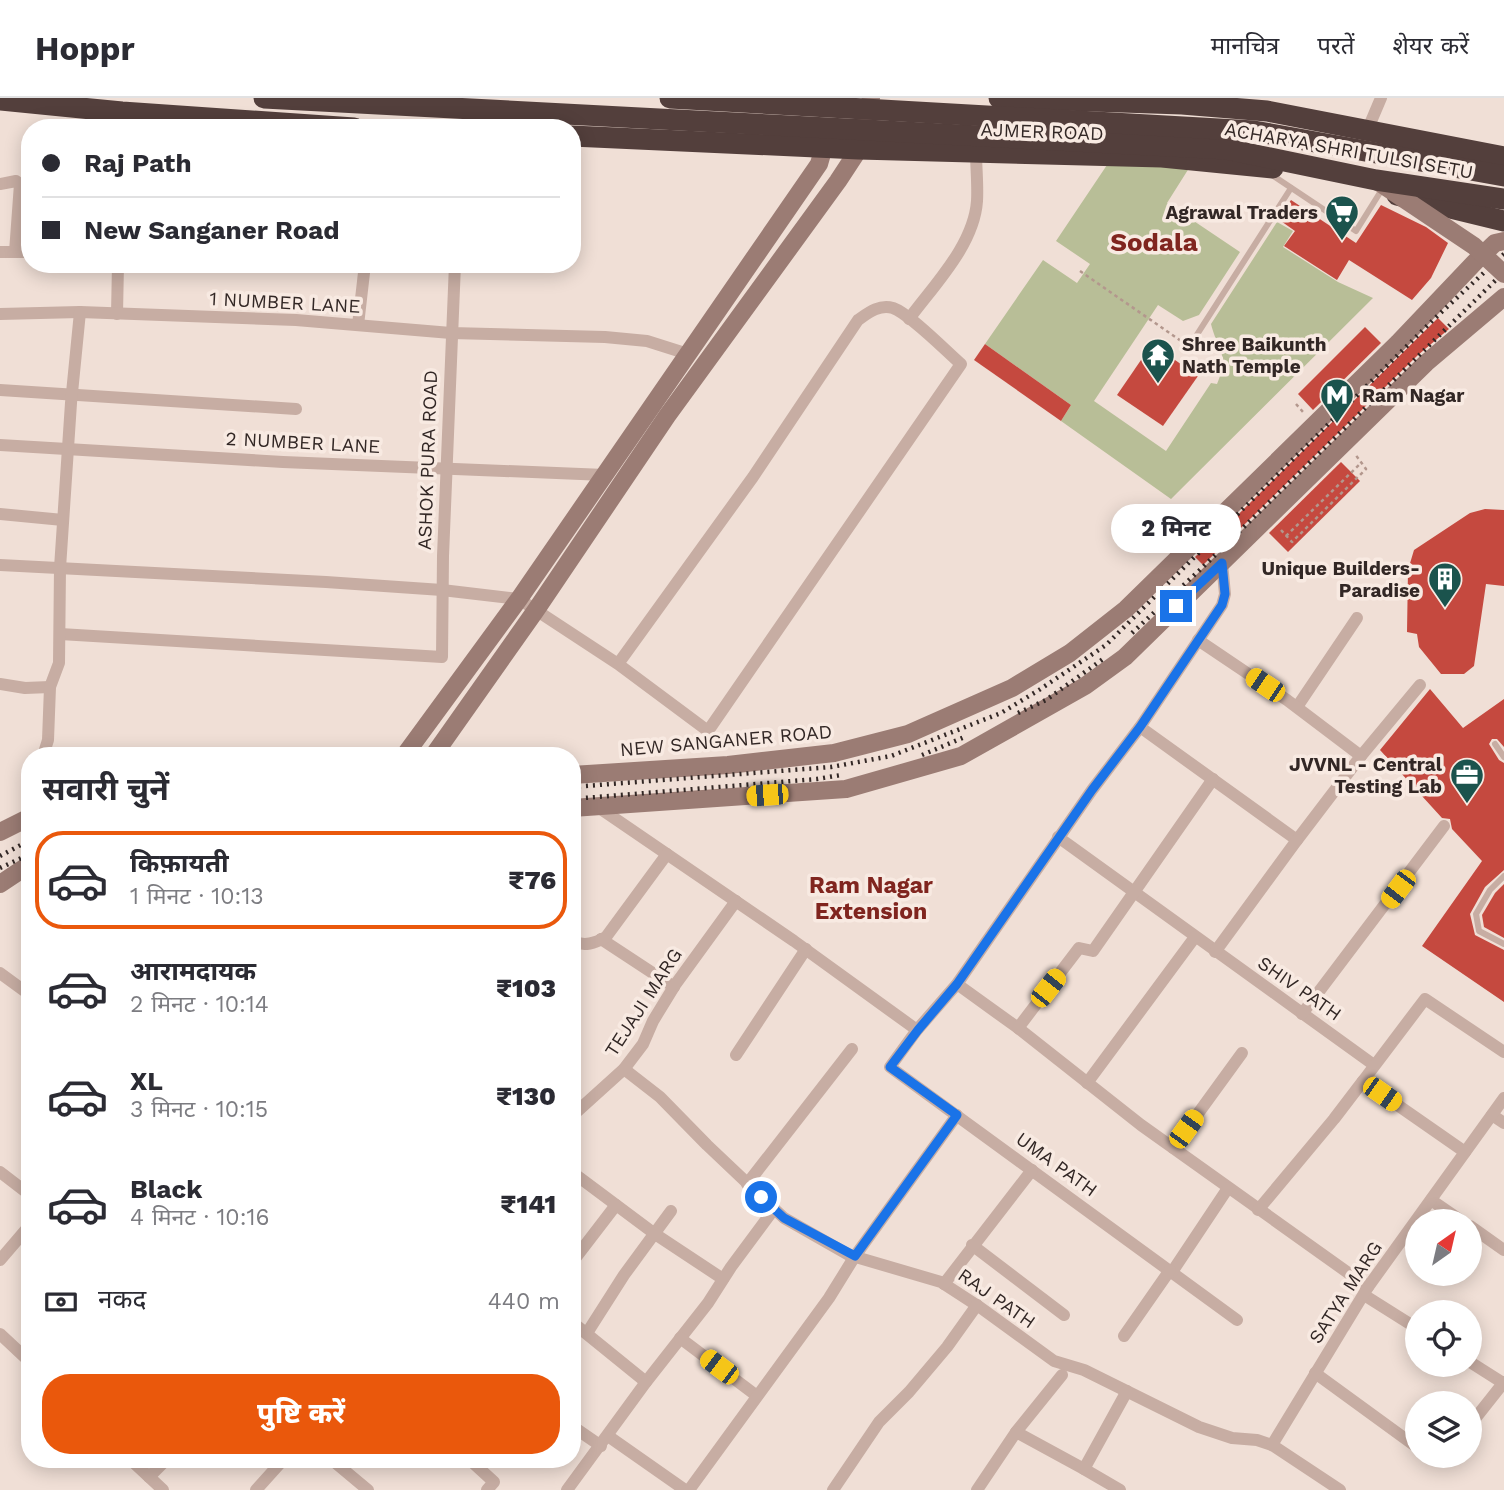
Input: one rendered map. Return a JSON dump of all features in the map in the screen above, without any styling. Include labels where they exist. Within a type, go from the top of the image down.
[{"type":"highway","name":"ACHARYA SHRI TULSI SETU","points":[[264,98],[1226,149],[1378,185],[1504,199]]},
{"type":"highway","name":"ACHARYA SHRI TULSI SETU","points":[[670,98],[1254,131],[1504,176]]},
{"type":"highway","name":"AJMER ROAD","points":[[999,98],[1256,104],[1367,131],[1504,157]]},
{"type":"highway","points":[[0,100],[116,119]]},
{"type":"highway","name":"AJMER ROAD","points":[[581,136],[825,148],[1162,157],[1258,165],[1378,185],[1498,220]]},
{"type":"main road","points":[[411,747],[519,600],[819,164],[825,148],[833,98]]},
{"type":"main road","points":[[439,747],[536,610],[667,415],[859,149],[871,98]]},
{"type":"main road","points":[[1480,152],[1498,220],[1504,269]]},
{"type":"main road","points":[[1378,185],[1474,246],[1504,274]]},
{"type":"main road","name":"NEW SANGANER ROAD","points":[[581,774],[728,765],[834,752],[908,734],[1012,688],[1070,653],[1126,609],[1398,343],[1475,262],[1500,242]]},
{"type":"main road","points":[[581,808],[846,789],[961,756],[1085,685],[1125,657],[1426,363],[1504,297]]},
{"type":"main road","points":[[0,832],[21,822]]},
{"type":"main road","points":[[0,884],[21,870]]},
{"type":"street","points":[[1367,131],[1381,98]]},
{"type":"street","points":[[909,319],[955,257],[969,231],[977,202],[976,151]]},
{"type":"street","points":[[0,184],[16,181],[20,184],[15,252]]},
{"type":"street","points":[[0,252],[21,252]]},
{"type":"street","points":[[117,314],[118,273]]},
{"type":"street","points":[[358,325],[364,273]]},
{"type":"street","name":"ASHOK PURA ROAD","points":[[60,634],[442,657],[442,590],[454,273]]},
{"type":"street","points":[[0,565],[442,590],[519,600],[618,664],[708,731],[961,364],[909,319],[892,308],[873,309],[858,320],[753,477],[618,664]]},
{"type":"street","points":[[0,314],[80,312],[60,568],[59,663],[50,687],[46,747]]},
{"type":"street","name":"1 NUMBER LANE","points":[[80,312],[296,320],[451,333],[605,337],[647,341],[688,354]]},
{"type":"street","points":[[0,390],[296,409]]},
{"type":"street","name":"2 NUMBER LANE","points":[[0,445],[283,462],[605,475]]},
{"type":"street","points":[[0,514],[64,520]]},
{"type":"street","points":[[598,807],[806,949],[918,1030],[957,984],[1058,837],[1140,727],[1224,601],[1222,563]]},
{"type":"street","points":[[1297,707],[1357,618]]},
{"type":"street","points":[[1198,640],[1297,707],[1361,757]]},
{"type":"street","points":[[0,684],[25,688],[50,687]]},
{"type":"street","points":[[1215,951],[1361,757],[1420,685]]},
{"type":"street","points":[[1140,727],[1297,841]]},
{"type":"street","points":[[1018,1028],[1079,948],[1093,951],[1213,779]]},
{"type":"street","points":[[1302,1014],[1444,826]]},
{"type":"street","name":"SHIV PATH","points":[[1058,837],[1374,1065]]},
{"type":"street","points":[[581,943],[593,944],[606,937],[667,855]]},
{"type":"street","name":"TEJAJI MARG","points":[[581,1108],[624,1069],[643,1044],[653,1021],[674,987],[736,901]]},
{"type":"street","points":[[1087,1083],[1195,937]]},
{"type":"street","points":[[601,939],[674,987]]},
{"type":"street","points":[[736,1055],[806,949]]},
{"type":"street","points":[[0,973],[21,988]]},
{"type":"street","points":[[957,984],[1173,1149],[1405,1320]]},
{"type":"street","points":[[1258,1210],[1334,1119],[1425,999],[1504,1052]]},
{"type":"street","name":"UMA PATH","points":[[918,1030],[890,1067],[1237,1320]]},
{"type":"street","points":[[747,1184],[852,1049]]},
{"type":"street","points":[[1173,1149],[1242,1053]]},
{"type":"street","name":"RAJ PATH","points":[[624,1069],[660,1097],[784,1218],[855,1256],[944,1284],[1054,1361],[1077,1367],[1199,1427],[1232,1438],[1258,1440],[1272,1445]]},
{"type":"street","points":[[1363,1080],[1465,1152]]},
{"type":"street","name":"SATYA MARG","points":[[1272,1445],[1366,1291],[1504,1098]]},
{"type":"street","points":[[581,1430],[687,1490],[829,1298],[855,1256],[957,1115]]},
{"type":"street","points":[[1492,1115],[1504,1123]]},
{"type":"street","points":[[944,1284],[1032,1170]]},
{"type":"street","points":[[0,1172],[21,1188]]},
{"type":"street","points":[[581,1179],[655,1234],[723,1279]]},
{"type":"street","points":[[1124,1336],[1228,1188]]},
{"type":"street","points":[[1431,1200],[1444,1209]]},
{"type":"street","points":[[581,1251],[616,1205]]},
{"type":"street","points":[[567,1490],[775,1209]]},
{"type":"street","points":[[587,1334],[624,1275],[671,1211]]},
{"type":"street","points":[[1482,1234],[1504,1250]]},
{"type":"street","points":[[0,1260],[21,1236]]},
{"type":"street","points":[[972,1245],[1063,1315]]},
{"type":"street","points":[[833,1490],[879,1422],[947,1347],[977,1305]]},
{"type":"street","points":[[581,1329],[646,1382]]},
{"type":"street","points":[[0,1334],[21,1350]]},
{"type":"street","points":[[680,1338],[757,1396]]},
{"type":"street","points":[[1482,1369],[1504,1382],[1482,1410]]},
{"type":"street","points":[[1315,1373],[1405,1439]]},
{"type":"street","points":[[977,1490],[1016,1432],[1062,1375]]},
{"type":"street","points":[[1084,1469],[1128,1391]]},
{"type":"street","points":[[1016,1432],[1120,1490]]},
{"type":"street","points":[[1272,1445],[1340,1490]]},
{"type":"street","points":[[139,1468],[163,1490]]},
{"type":"street","points":[[149,1477],[158,1468]]},
{"type":"street","points":[[256,1490],[276,1468]]},
{"type":"street","points":[[342,1468],[368,1490]]},
{"type":"street","points":[[477,1468],[495,1487]]},
{"type":"lane","points":[[1258,165],[1356,231],[1378,185]]},
{"type":"lane","points":[[1189,347],[1291,188]]},
{"type":"lane","points":[[1495,744],[1504,757]]},
{"type":"lane","points":[[1504,876],[1490,890],[1476,914],[1479,931],[1504,944]]},
{"type":"path","points":[[1080,271],[1189,347]]},
{"type":"path","points":[[1280,529],[1292,542],[1366,469],[1346,443]]},
{"type":"path","points":[[1286,536],[1362,463]]},
{"type":"green space","points":[[1109,162],[1191,165],[1167,203],[1240,252],[1199,315],[1183,321],[1158,305],[1094,401],[1166,451],[1211,383],[1217,384],[1223,359],[1211,324],[1277,222],[1293,231],[1283,247],[1338,282],[1373,298],[1171,499],[1061,421],[1071,405],[985,344],[1043,260],[1077,283],[1090,264],[1056,241]]},
{"type":"building","points":[[1291,200],[1356,243],[1381,205],[1426,227],[1448,243],[1431,278],[1412,300],[1349,260],[1337,280],[1284,246],[1295,231],[1278,219]]},
{"type":"building","points":[[1438,318],[1449,329],[1418,355],[1203,565],[1195,557]]},
{"type":"building","points":[[1365,327],[1381,343],[1313,410],[1298,394]]},
{"type":"building","points":[[985,344],[1071,405],[1061,421],[974,360]]},
{"type":"building","name":"Shree Baikunth Nath Temple","points":[[1152,344],[1198,376],[1163,426],[1117,395]]},
{"type":"building","points":[[1341,462],[1360,481],[1288,552],[1269,533]]},
{"type":"building","name":"Unique Builders- Paradise","points":[[1485,509],[1504,510],[1504,586],[1486,584],[1474,666],[1464,674],[1441,674],[1419,647],[1417,634],[1407,632],[1408,570],[1414,550],[1470,513]]},
{"type":"building","name":"JVVNL - Central Testing Lab","points":[[1430,689],[1463,728],[1504,699],[1504,747],[1497,739],[1492,739],[1489,744],[1504,763],[1504,870],[1485,887],[1470,914],[1475,935],[1504,950],[1504,1002],[1422,946],[1482,861],[1452,829],[1450,819],[1442,818],[1380,750]]},
{"type":"building","points":[[1504,884],[1504,938],[1484,927],[1482,915],[1495,893]]},
{"type":"railway","points":[[581,786],[831,767],[891,756],[1001,713],[1106,645],[1433,320],[1504,254]]},
{"type":"railway","points":[[1132,633],[1504,272]]},
{"type":"railway","points":[[1018,713],[1046,700],[1103,659]]},
{"type":"railway","points":[[922,755],[967,736]]},
{"type":"railway","points":[[581,798],[841,775]]},
{"type":"railway","points":[[0,856],[21,845]]},
{"type":"railway","points":[[0,868],[21,858]]},
{"type":"place","name":"Agrawal Traders","points":[[1342,242]]},
{"type":"place","name":"Shree Baikunth Nath Temple","points":[[1158,385]]},
{"type":"place","name":"Ram Nagar","points":[[1337,425]]},
{"type":"place","name":"Unique Builders- Paradise","points":[[1445,609]]},
{"type":"place","name":"JVVNL - Central Testing Lab","points":[[1467,805]]},
{"type":"district","name":"Sodala","points":[[1154,242]]},
{"type":"district","name":"Ram Nagar Extension","points":[[871,898]]},
{"type":"route","points":[[761,1197],[784,1218],[855,1256],[957,1115],[890,1067],[957,984],[1092,790],[1140,727],[1222,605],[1225,594],[1222,563],[1176,606]]}]
